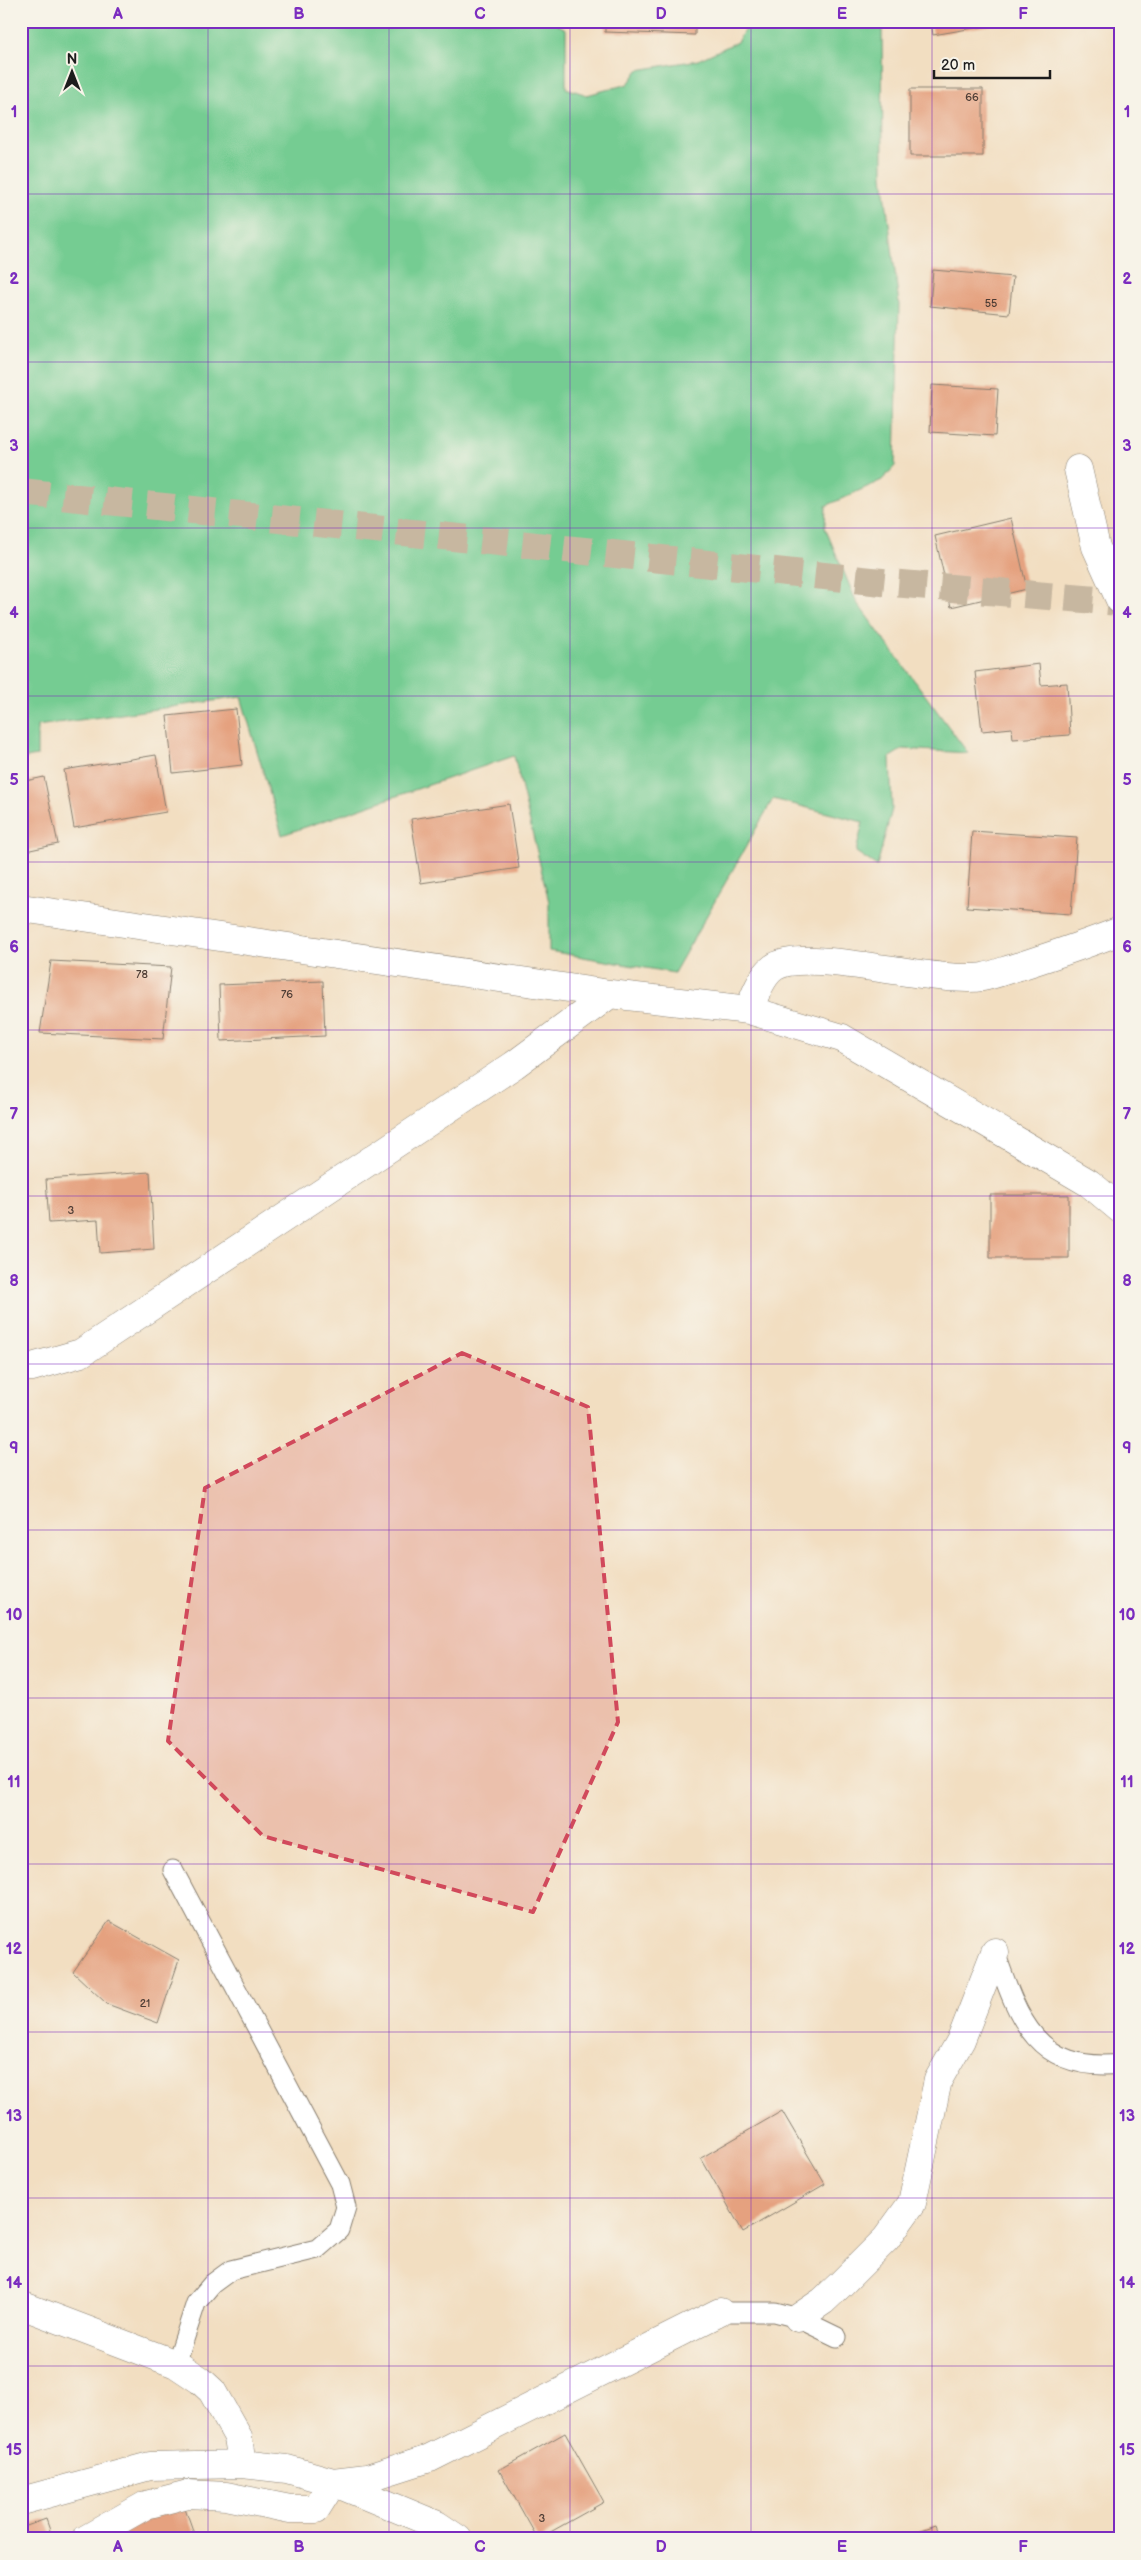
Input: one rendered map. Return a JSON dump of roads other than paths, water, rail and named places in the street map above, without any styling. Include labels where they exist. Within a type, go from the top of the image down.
[{"type":"street","points":[[1078,469],[1096,547],[1120,600]]},
{"type":"street","points":[[21,908],[610,994],[749,1010],[842,1038],[1089,1183],[1120,1209]]},
{"type":"street","points":[[749,1010],[757,989],[773,968],[793,961],[854,964],[929,977],[982,977],[1070,950],[1120,931]]},
{"type":"street","points":[[21,1368],[32,1367],[81,1353],[514,1064],[610,994]]},
{"type":"street","points":[[798,2318],[823,2301],[886,2239],[912,2203],[938,2080],[961,2040],[995,1952]]},
{"type":"street","points":[[21,2305],[176,2364],[212,2391],[238,2437],[242,2464]]},
{"type":"street","points":[[86,2539],[146,2505],[188,2494],[226,2496],[290,2509],[316,2509],[334,2482],[367,2478],[430,2458],[720,2312]]},
{"type":"street","points":[[21,2502],[150,2466],[242,2464],[288,2469],[334,2482],[437,2525],[458,2539]]},
{"type":"lane","points":[[173,1870],[340,2184],[346,2207],[339,2230],[317,2249],[231,2270],[212,2284],[196,2303],[176,2364]]},
{"type":"lane","points":[[995,1952],[1013,2002],[1036,2040],[1061,2057],[1102,2066],[1120,2064]]},
{"type":"lane","points":[[720,2312],[774,2312],[798,2318],[837,2337]]},
{"type":"tunnel","points":[[21,492],[891,583],[1120,602]]}]
